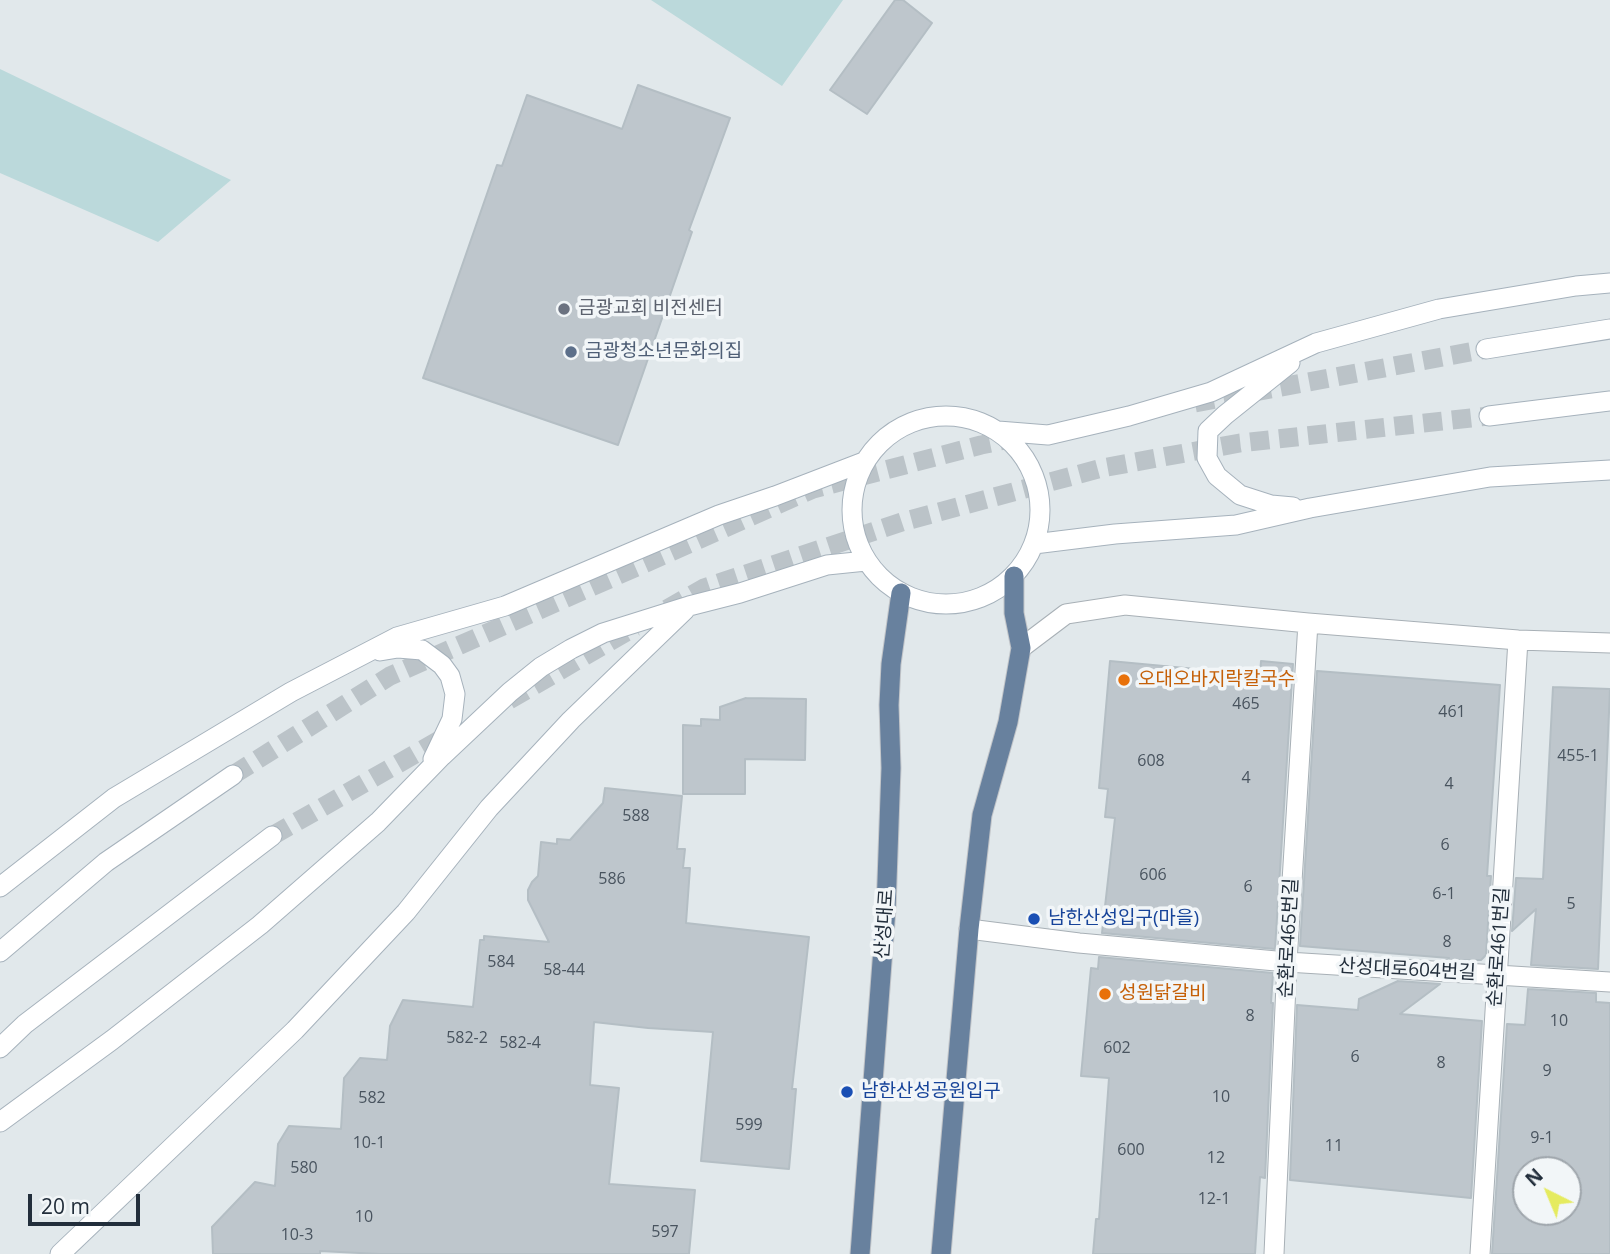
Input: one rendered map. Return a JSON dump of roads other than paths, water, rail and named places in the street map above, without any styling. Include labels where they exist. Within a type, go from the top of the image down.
[{"type":"main road","points":[[998,432],[1048,435],[1129,416],[1211,392],[1316,343],[1439,309],[1576,286],[1610,283]]},
{"type":"main road","points":[[1486,349],[1610,329]]},
{"type":"main road","points":[[1310,508],[1271,505],[1240,495],[1217,476],[1206,458],[1208,431],[1224,415],[1316,343]]},
{"type":"main road","points":[[1489,416],[1610,401]]},
{"type":"main road","points":[[934,417],[959,417],[985,424],[998,432],[1022,453],[1036,481],[1041,512],[1034,544],[1026,561],[1014,576],[990,594],[961,603],[930,604],[901,593],[882,579],[866,561],[856,537],[852,511],[855,485],[866,461],[886,439],[908,424],[934,417]]},
{"type":"main road","points":[[0,887],[114,798],[291,692],[397,637],[505,606],[719,515],[866,461]]},
{"type":"main road","points":[[1034,544],[1115,534],[1236,526],[1310,508],[1490,477],[1610,470]]},
{"type":"main road","points":[[0,1122],[260,925],[378,822],[510,692],[541,667],[603,633],[827,565],[866,561]]},
{"type":"main road","points":[[941,1254],[969,929],[982,816],[1008,722],[1021,648],[1014,613],[1014,576]]},
{"type":"main road","name":"산성대로","points":[[860,1254],[886,909],[891,768],[891,664],[901,593]]},
{"type":"main road","points":[[1021,648],[1066,614],[1125,605],[1518,640],[1610,643]]},
{"type":"main road","points":[[60,1254],[295,1030],[406,912],[489,808],[571,720],[689,606]]},
{"type":"main road","name":"순환로465번길","points":[[1274,1254],[1287,962],[1308,622]]},
{"type":"main road","name":"순환로461번길","points":[[1480,1254],[1518,640]]},
{"type":"main road","points":[[368,653],[398,648],[422,650],[442,664],[450,676],[455,694],[452,719],[426,772]]},
{"type":"main road","points":[[0,952],[106,862],[233,775]]},
{"type":"main road","points":[[0,1048],[25,1024],[272,836]]},
{"type":"main road","name":"산성대로604번길","points":[[969,929],[1079,943],[1287,962],[1610,982]]},
{"type":"tunnel","points":[[1195,403],[1486,349]]},
{"type":"tunnel","points":[[667,609],[704,588],[902,522],[1102,468],[1240,443],[1489,416]]},
{"type":"tunnel","points":[[233,775],[390,676],[813,489],[1024,436]]},
{"type":"tunnel","points":[[509,700],[635,627]]},
{"type":"tunnel","points":[[272,836],[450,734]]},
{"type":"place","name":"금광교회 비전센터","points":[[564,309]]},
{"type":"place","name":"금광청소년문화의집","points":[[571,352]]},
{"type":"place","name":"오대오바지락칼국수","points":[[1124,680]]},
{"type":"place","name":"남한산성입구(마을)","points":[[1034,919]]},
{"type":"place","name":"성원닭갈비","points":[[1105,994]]},
{"type":"place","name":"남한산성공원입구","points":[[847,1092]]}]
